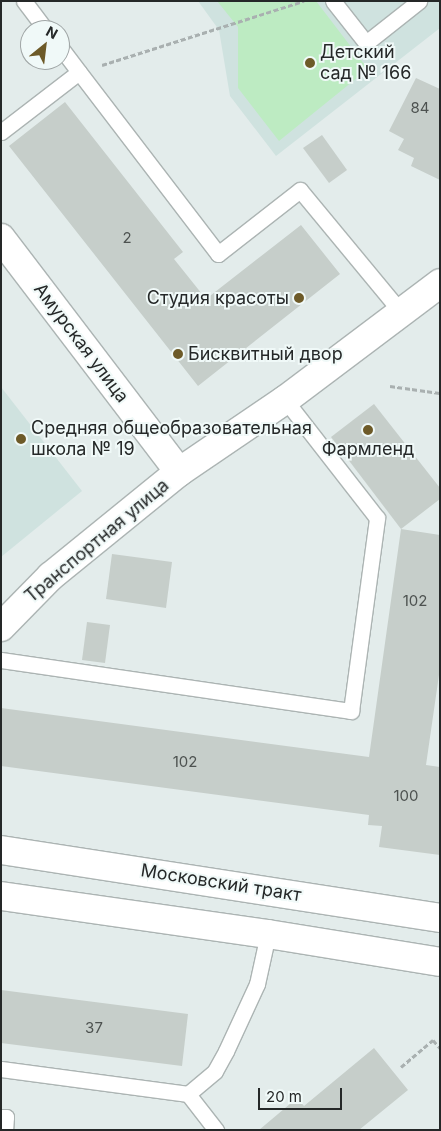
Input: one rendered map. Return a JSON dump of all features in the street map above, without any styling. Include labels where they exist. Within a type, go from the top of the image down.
[{"type":"main road","name":"Амурская улица","points":[[1,238],[179,472]]},
{"type":"main road","name":"Транспортная улица","points":[[1,627],[51,576],[179,472],[285,400],[440,283]]},
{"type":"main road","name":"Московский тракт","points":[[1,850],[440,918]]},
{"type":"main road","points":[[1,896],[268,934],[440,962]]},
{"type":"lane","points":[[24,1],[38,20]]},
{"type":"lane","points":[[333,1],[366,43],[419,1]]},
{"type":"lane","points":[[70,60],[218,254],[300,190],[401,312]]},
{"type":"lane","points":[[1,132],[79,72]]},
{"type":"lane","points":[[1,660],[351,711],[377,518],[285,400]]},
{"type":"lane","points":[[188,1094],[215,1071],[226,1051],[257,984],[268,934]]},
{"type":"lane","points":[[1,1069],[188,1094],[216,1130]]},
{"type":"lane","points":[[1,1117],[6,1117],[5,1130]]},
{"type":"path","points":[[79,72],[304,1]]},
{"type":"path","points":[[390,386],[440,393]]},
{"type":"path","points":[[402,1067],[433,1040],[440,1048]]},
{"type":"shaded area","name":"Детский сад № 166","points":[[198,1],[440,1],[440,28],[276,156],[230,96],[219,30]]},
{"type":"shaded area","name":"Средняя общеобразовательная школа № 19","points":[[1,387],[82,491],[1,557]]},
{"type":"green space","points":[[217,1],[316,1],[368,69],[279,141],[238,88],[238,27]]},
{"type":"building","points":[[416,78],[440,89],[440,180],[411,166],[414,158],[398,150],[404,139],[389,131]]},
{"type":"building","points":[[65,102],[183,252],[174,259],[206,299],[301,225],[340,274],[198,386],[9,146]]},
{"type":"building","points":[[322,135],[347,170],[329,183],[303,148]]},
{"type":"building","points":[[374,404],[440,488],[440,499],[401,529],[331,437]]},
{"type":"building","points":[[401,529],[440,535],[440,668],[426,765],[440,767],[440,855],[379,847],[382,826],[368,825],[369,815],[1,766],[1,708],[369,757]]},
{"type":"building","points":[[112,554],[172,562],[166,608],[106,599]]},
{"type":"building","points":[[87,622],[110,625],[105,663],[82,660]]},
{"type":"building","points":[[1,990],[188,1014],[182,1066],[1,1043]]},
{"type":"building","points":[[374,1048],[408,1090],[359,1130],[259,1130],[297,1098],[304,1106]]},
{"type":"place","name":"Детский сад № 166","points":[[310,63]]},
{"type":"place","name":"Студия красоты","points":[[299,298]]},
{"type":"place","name":"Бисквитный двор","points":[[178,354]]},
{"type":"place","name":"Фармленд","points":[[368,430]]},
{"type":"place","name":"Средняя общеобразовательная школа № 19","points":[[21,439]]}]
